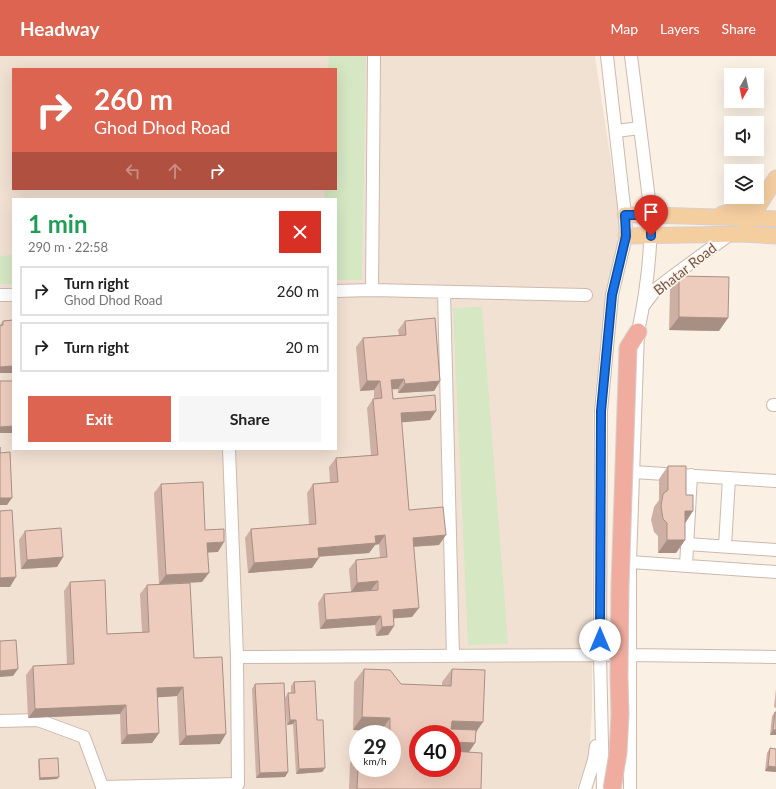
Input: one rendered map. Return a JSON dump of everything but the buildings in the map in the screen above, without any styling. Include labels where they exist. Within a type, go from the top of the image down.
[{"type":"highway","points":[[612,789],[618,753],[620,714],[620,587],[628,348],[638,332]]},
{"type":"main road","points":[[764,189],[775,179]]},
{"type":"main road","name":"Bhatar Road","points":[[735,235],[750,218],[775,179]]},
{"type":"main road","points":[[710,217],[737,209],[746,204]]},
{"type":"main road","points":[[625,215],[750,218],[775,217],[772,236],[626,236]]},
{"type":"street","points":[[372,290],[374,56]]},
{"type":"street","points":[[603,789],[600,655],[601,411],[612,295],[626,236],[625,215],[607,56]]},
{"type":"street","points":[[630,789],[630,562],[638,332],[644,306],[651,236],[651,215],[631,56]]},
{"type":"street","points":[[616,131],[640,128]]},
{"type":"street","name":"Bhatar Road","points":[[644,306],[656,289],[735,235]]},
{"type":"street","points":[[337,291],[372,290],[586,295]]},
{"type":"street","points":[[444,292],[453,656]]},
{"type":"street","points":[[0,295],[12,295]]},
{"type":"street","points":[[0,721],[38,720],[84,737],[102,788],[238,784],[237,657],[229,450]]},
{"type":"street","points":[[633,472],[776,481]]},
{"type":"street","points":[[686,566],[691,475]]},
{"type":"street","points":[[725,546],[729,478]]},
{"type":"street","points":[[687,544],[776,550]]},
{"type":"street","points":[[630,562],[776,572]]},
{"type":"street","points":[[237,657],[600,655],[776,657]]},
{"type":"street","points":[[585,789],[594,760],[601,706]]},
{"type":"shaded area","points":[[0,56],[595,56],[619,215],[619,239],[606,293],[593,414],[592,708],[589,755],[577,789],[0,789]]},
{"type":"green space","points":[[329,56],[366,56],[362,280],[337,280],[337,198],[324,198],[325,190],[337,190],[337,68],[328,68]]},
{"type":"green space","points":[[12,255],[12,284],[0,284],[0,256]]},
{"type":"green space","points":[[482,307],[508,644],[468,645],[453,308]]},
{"type":"route","points":[[600,640],[601,411],[612,295],[626,236],[625,215],[651,215],[651,236]]}]
